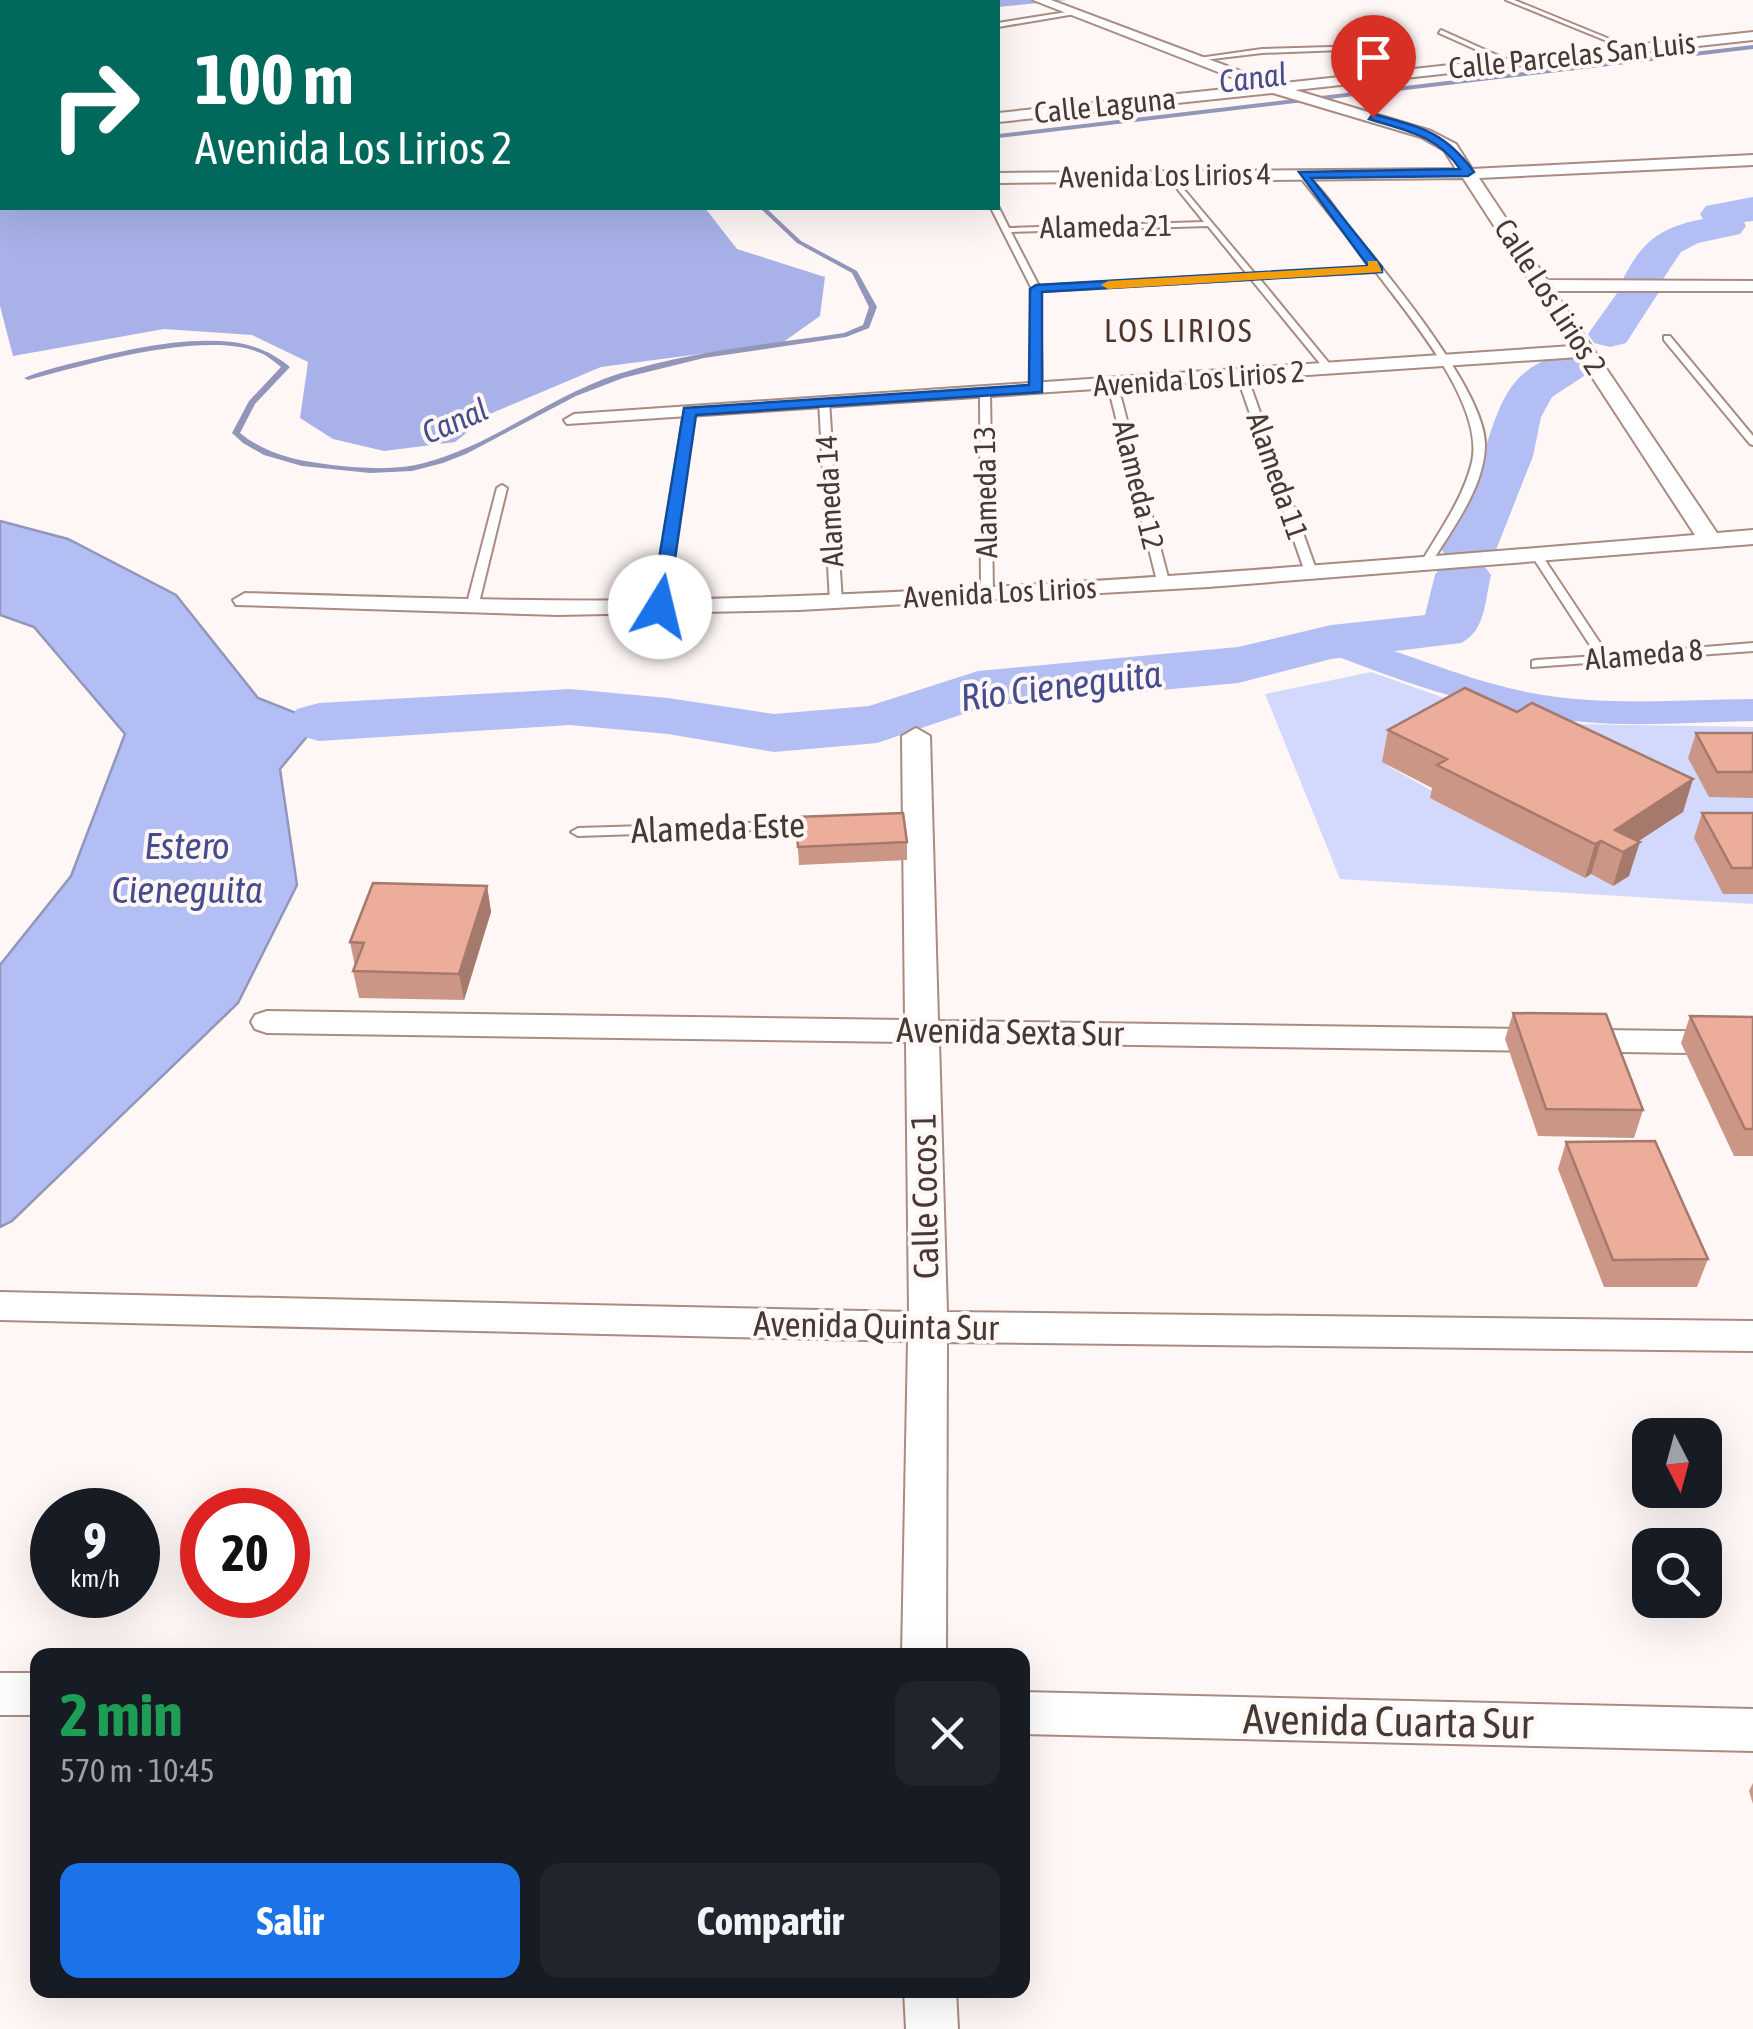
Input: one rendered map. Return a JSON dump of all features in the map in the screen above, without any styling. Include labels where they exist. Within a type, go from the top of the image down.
[{"type":"street","name":"Calle Los Lirios 2","points":[[1038,0],[1272,88],[1426,134],[1450,147],[1710,540]]},
{"type":"street","name":"Calle Parcelas San Luis","points":[[1272,88],[1753,36]]},
{"type":"street","name":"Calle Laguna","points":[[1000,118],[1272,88]]},
{"type":"street","name":"Avenida Los Lirios 4","points":[[1000,178],[1619,170],[1753,160]]},
{"type":"street","points":[[1540,284],[1750,289]]},
{"type":"street","name":"Avenida Los Lirios 2","points":[[574,420],[1585,351]]},
{"type":"street","name":"Avenida Los Lirios","points":[[245,600],[472,607],[836,602],[1312,576],[1753,537]]},
{"type":"street","name":"Calle Cocos 1","points":[[916,736],[908,822],[922,1030],[928,1328],[924,1648]]},
{"type":"street","name":"Avenida Sexta Sur","points":[[268,1022],[1753,1043]]},
{"type":"street","name":"Avenida Quinta Sur","points":[[0,1306],[928,1328],[1753,1336]]},
{"type":"street","points":[[0,1694],[30,1694]]},
{"type":"street","name":"Avenida Cuarta Sur","points":[[1030,1712],[1753,1730]]},
{"type":"street","points":[[930,1998],[932,2029]]},
{"type":"lane","points":[[1510,0],[1631,49]]},
{"type":"lane","points":[[1000,25],[1073,13]]},
{"type":"lane","points":[[1441,32],[1508,62]]},
{"type":"lane","points":[[1195,59],[1262,51],[1366,48]]},
{"type":"lane","points":[[1303,175],[1446,361],[1481,439],[1471,483],[1424,566]]},
{"type":"lane","points":[[1171,176],[1330,370]]},
{"type":"lane","points":[[996,210],[1036,289],[1036,389]]},
{"type":"lane","name":"Alameda 21","points":[[1005,230],[1208,224]]},
{"type":"lane","points":[[1036,289],[1378,270]]},
{"type":"lane","points":[[1667,338],[1753,442]]},
{"type":"lane","name":"Alameda 11","points":[[1242,376],[1312,576]]},
{"type":"lane","name":"Alameda 12","points":[[1113,386],[1164,585]]},
{"type":"lane","name":"Alameda 13","points":[[984,391],[987,594]]},
{"type":"lane","name":"Alameda 14","points":[[824,400],[836,602]]},
{"type":"lane","points":[[660,607],[689,411]]},
{"type":"lane","points":[[472,607],[502,488]]},
{"type":"lane","points":[[1537,556],[1604,658]]},
{"type":"lane","name":"Alameda 8","points":[[1536,664],[1753,646]]},
{"type":"lane","name":"Alameda Este","points":[[578,832],[838,824]]},
{"type":"shaded area","points":[[1000,0],[1067,0],[1000,7]]},
{"type":"shaded area","points":[[0,210],[707,210],[737,249],[825,277],[820,316],[782,343],[601,367],[492,413],[455,442],[384,451],[333,439],[300,418],[308,362],[252,335],[164,329],[13,356],[0,306]]},
{"type":"shaded area","points":[[1371,672],[1515,723],[1753,727],[1753,904],[1340,879],[1265,694]],"holes":[[[1383,763],[1628,876],[1613,886],[1591,874],[1585,878]]]},
{"type":"water","name":"Estero Cieneguita","points":[[0,521],[68,539],[176,595],[258,698],[319,722],[280,769],[297,885],[238,1003],[12,1221],[0,1227],[0,965],[71,876],[125,734],[34,627],[0,615]]},
{"type":"building","points":[[1465,688],[1517,712],[1532,703],[1693,779],[1615,830],[1640,842],[1623,852],[1601,841],[1595,844],[1437,765],[1447,759],[1388,730]]},
{"type":"building","points":[[1696,733],[1753,733],[1753,772],[1717,772]]},
{"type":"building","points":[[903,813],[907,842],[798,847],[796,817]]},
{"type":"building","points":[[1702,813],[1753,813],[1753,868],[1732,868]]},
{"type":"building","points":[[373,883],[487,886],[459,974],[353,971],[364,943],[350,942]]},
{"type":"building","points":[[1513,1013],[1606,1014],[1643,1110],[1546,1109]]},
{"type":"building","points":[[1690,1016],[1753,1017],[1753,1129],[1745,1129]]},
{"type":"building","points":[[1655,1141],[1708,1259],[1613,1260],[1566,1142]]},
{"type":"waterway","name":"Canal","points":[[1000,136],[1753,47]]},
{"type":"waterway","name":"Río Cieneguita","points":[[1644,279],[1667,243],[1686,234],[1726,226],[1720,214],[1753,209]]},
{"type":"waterway","name":"Canal","points":[[28,378],[162,347],[235,345],[265,352],[286,367],[252,403],[236,433],[256,448],[314,466],[384,471],[426,465],[463,452],[596,384],[620,376],[704,356],[846,335],[866,326],[873,307],[855,272],[799,242],[765,210]]},
{"type":"waterway","name":"Río Cieneguita","points":[[1610,334],[1638,292]]},
{"type":"waterway","name":"Río Cieneguita","points":[[1469,550],[1508,456],[1517,417],[1533,389],[1568,366]]},
{"type":"waterway","name":"Río Cieneguita","points":[[319,722],[570,707],[668,716],[774,733],[877,724],[978,689],[1238,665],[1331,642],[1441,631],[1451,626],[1463,575]]},
{"type":"waterway","points":[[1331,642],[1456,685],[1554,707],[1625,713],[1753,710]]},
{"type":"slow traffic","points":[[1108,285],[1378,270],[1373,263]]},
{"type":"district","name":"LOS LIRIOS","points":[[1179,331]]},
{"type":"route","points":[[660,607],[689,411],[1036,389],[1036,289],[1378,270],[1303,175],[1468,172],[1450,147],[1426,134],[1373,117]]}]
